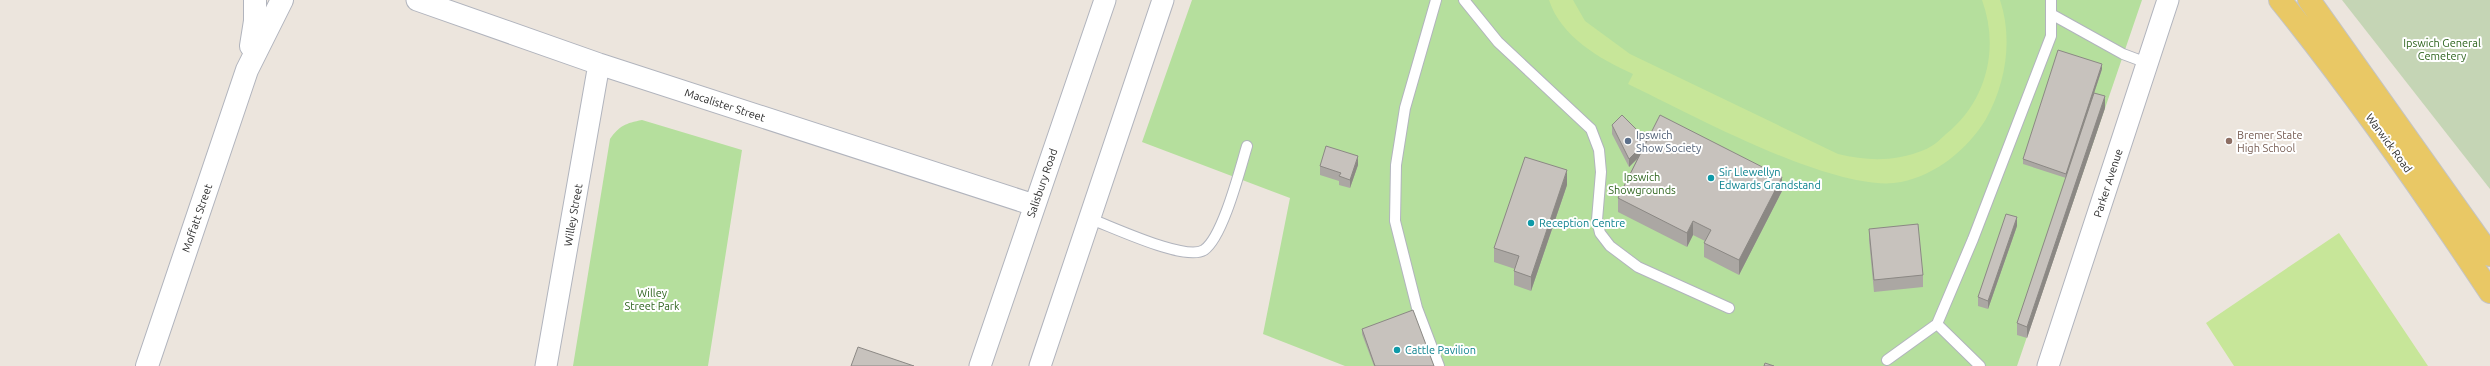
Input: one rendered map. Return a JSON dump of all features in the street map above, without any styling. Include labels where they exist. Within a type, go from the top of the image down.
[{"type":"main road","name":"Moffatt Street","points":[[247,70],[255,21],[255,0]]},
{"type":"main road","name":"Moffatt Street","points":[[147,366],[247,70],[282,0]]},
{"type":"main road","name":"Warwick Road","points":[[2280,0],[2323,53],[2404,164],[2490,292]]},
{"type":"main road","name":"Warwick Road","points":[[2309,0],[2490,255]]},
{"type":"street","name":"Macalister Street","points":[[416,0],[599,64],[1034,205]]},
{"type":"street","name":"Salisbury Road","points":[[980,366],[1105,0]]},
{"type":"street","points":[[1040,366],[1088,218],[1163,0]]},
{"type":"street","name":"Parker Avenue","points":[[2048,366],[2168,0]]},
{"type":"street","name":"Willey Street","points":[[546,366],[599,64]]},
{"type":"lane","points":[[1436,0],[1405,108],[1396,165],[1395,221],[1417,308],[1439,366]]},
{"type":"lane","points":[[1464,0],[1498,42],[1591,128],[1599,150],[1601,172],[1597,220],[1600,232],[1610,246],[1638,267],[1729,308]]},
{"type":"lane","points":[[1887,360],[1937,324],[1973,238],[2051,36],[2051,0]]},
{"type":"lane","points":[[2051,14],[2123,54],[2147,63]]},
{"type":"lane","points":[[1088,218],[1168,249],[1186,253],[1204,250],[1216,237],[1247,146]]},
{"type":"lane","points":[[1937,324],[1980,366]]},
{"type":"green space","name":"Ipswich Showgrounds","points":[[1192,0],[2142,0],[2017,366],[1345,366],[1263,334],[1290,198],[1142,142]]},
{"type":"green space","points":[[1549,0],[1573,0],[1585,21],[1630,54],[1838,154],[1860,158],[1881,159],[1902,157],[1924,150],[1939,141],[1960,121],[1980,90],[1986,73],[1990,37],[1982,0],[2000,0],[2004,15],[2007,45],[2003,76],[1993,105],[1979,130],[1970,141],[1950,159],[1939,167],[1914,179],[1901,182],[1873,183],[1840,176],[1763,149],[1628,84],[1633,74],[1595,54],[1572,36],[1555,13]]},
{"type":"green space","name":"Ipswich General Cemetery","points":[[2342,0],[2490,0],[2490,189]]},
{"type":"green space","name":"Willey Street Park","points":[[642,120],[742,150],[708,366],[573,366],[610,139],[623,126]]},
{"type":"green space","points":[[2339,233],[2428,366],[2234,366],[2206,323]]},
{"type":"building","points":[[2058,50],[2102,64],[2066,174],[2023,159]]},
{"type":"building","points":[[2094,93],[2105,96],[2027,327],[2017,323]]},
{"type":"building","name":"Ipswich Show Society","points":[[1622,115],[1647,140],[1629,159],[1612,125]]},
{"type":"building","points":[[1660,115],[1782,177],[1739,260],[1704,243],[1711,230],[1693,221],[1687,233],[1618,198]]},
{"type":"building","points":[[1326,146],[1358,156],[1350,180],[1339,176],[1341,173],[1320,166]]},
{"type":"building","name":"Reception Centre","points":[[1525,157],[1567,170],[1531,277],[1514,271],[1519,256],[1494,248]]},
{"type":"building","points":[[2006,214],[2017,217],[1988,301],[1978,297]]},
{"type":"building","points":[[1918,224],[1923,275],[1874,280],[1869,229]]},
{"type":"building","name":"Cattle Pavilion","points":[[1413,310],[1434,366],[1375,366],[1362,329]]},
{"type":"building","points":[[858,347],[914,366],[851,366]]},
{"type":"building","points":[[1765,363],[1774,366],[1764,366]]},
{"type":"place","name":"Ipswich Show Society","points":[[1628,141]]},
{"type":"place","name":"Bremer State High School","points":[[2229,141]]},
{"type":"place","name":"Sir Llewellyn Edwards Grandstand","points":[[1711,178]]},
{"type":"place","name":"Reception Centre","points":[[1531,223]]},
{"type":"place","name":"Cattle Pavilion","points":[[1397,350]]}]
